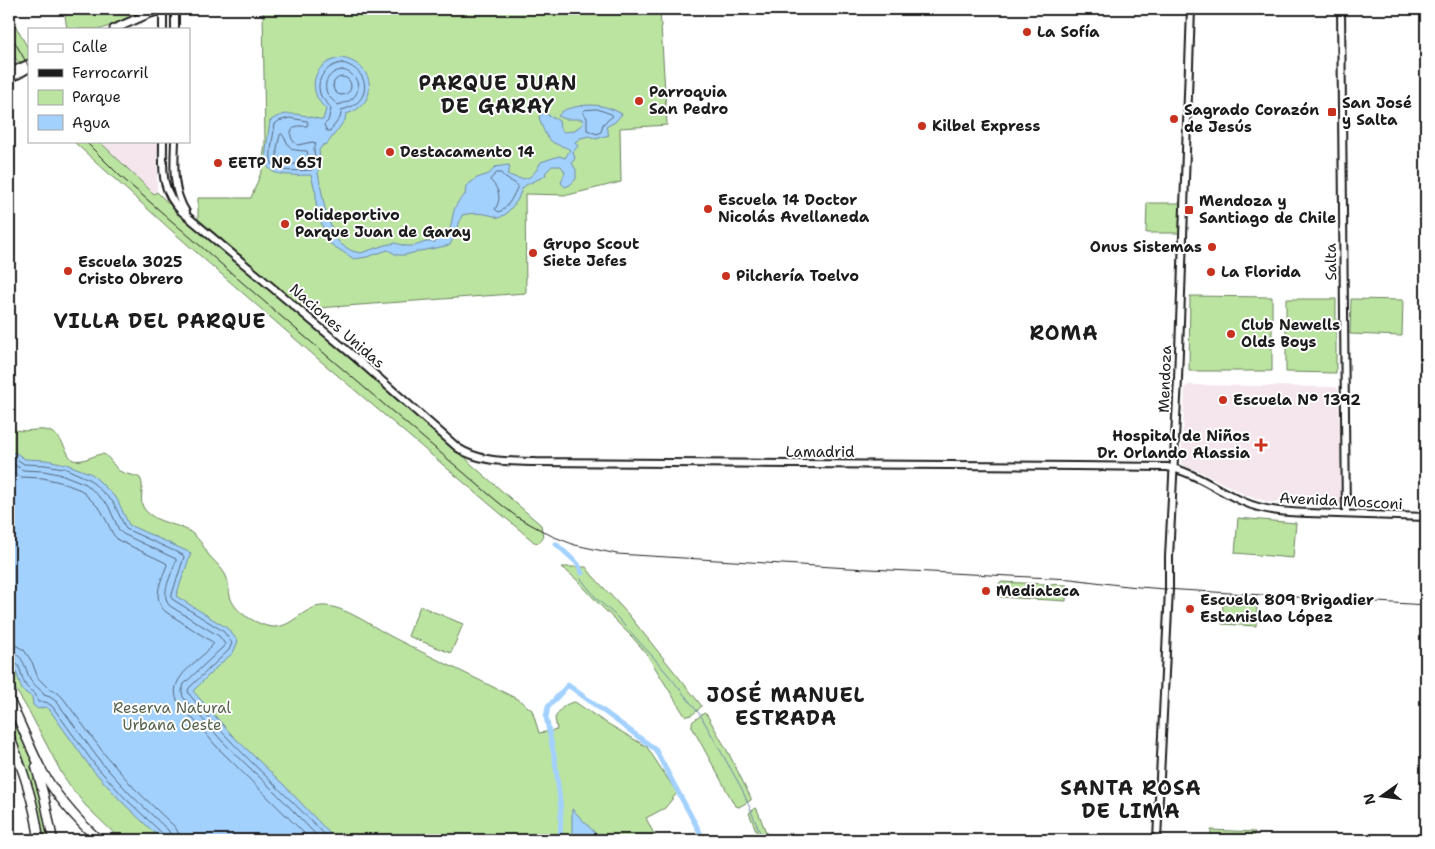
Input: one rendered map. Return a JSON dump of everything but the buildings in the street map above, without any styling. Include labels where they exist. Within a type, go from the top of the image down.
[{"type":"highway","points":[[9,699],[41,768],[50,783],[77,819],[98,840]]},
{"type":"highway","points":[[9,706],[24,736],[40,778],[53,840]]},
{"type":"highway","points":[[9,735],[27,784],[39,840]]},
{"type":"main road","points":[[116,28],[163,9]]},
{"type":"main road","points":[[9,73],[28,64]]},
{"type":"main road","points":[[9,79],[28,69]]},
{"type":"street","points":[[163,9],[163,28]]},
{"type":"street","points":[[175,9],[175,28]]},
{"type":"street","name":"Mendoza","points":[[1157,840],[1174,468],[1191,9]]},
{"type":"street","name":"Salta","points":[[1341,9],[1346,514]]},
{"type":"street","name":"Naciones Unidas","points":[[163,142],[163,175],[169,196],[181,211],[354,356],[452,443],[467,454]]},
{"type":"street","points":[[175,142],[174,161],[177,194],[181,205],[189,217]]},
{"type":"street","points":[[163,161],[169,165],[174,161]]},
{"type":"street","name":"Lamadrid","points":[[467,454],[493,460],[536,462],[1174,468]]},
{"type":"street","name":"Avenida Mosconi","points":[[1174,468],[1245,503],[1260,508],[1289,512],[1426,517]]},
{"type":"shaded area","points":[[100,142],[158,142],[157,192],[154,194]]},
{"type":"shaded area","name":"Hospital de Niños Dr. Orlando Alassia","points":[[1188,385],[1336,387],[1339,391],[1341,503],[1338,507],[1268,502],[1248,496],[1199,471],[1184,466],[1181,462],[1185,388]]},
{"type":"green space","points":[[64,9],[148,9],[104,28],[67,28]]},
{"type":"green space","name":"PARQUE JUAN DE GARAY","points":[[266,9],[660,9],[667,125],[620,128],[621,182],[568,195],[525,194],[526,293],[304,309],[198,219],[198,198],[251,198],[262,170],[265,142],[263,11]]},
{"type":"green space","points":[[9,14],[28,48],[28,60],[19,64],[9,47]]},
{"type":"green space","points":[[74,142],[100,142],[154,194],[157,192],[541,525],[543,537],[541,541],[534,542],[317,358]]},
{"type":"green space","points":[[1147,203],[1181,203],[1180,233],[1146,233]]},
{"type":"green space","name":"Club Newells Olds Boys","points":[[1190,296],[1272,297],[1272,371],[1189,371]]},
{"type":"green space","points":[[1286,299],[1336,299],[1336,373],[1286,372]]},
{"type":"green space","points":[[1351,299],[1403,300],[1402,336],[1350,334]]},
{"type":"green space","name":"Reserva Natural Urbana Oeste","points":[[9,431],[49,431],[60,439],[73,460],[77,461],[103,454],[109,458],[118,470],[140,478],[142,482],[142,502],[145,510],[155,518],[184,528],[195,536],[225,574],[230,596],[235,606],[243,614],[255,621],[274,627],[282,626],[315,607],[324,606],[341,609],[394,638],[519,700],[532,710],[539,733],[557,730],[555,718],[566,705],[575,702],[647,747],[677,793],[665,808],[646,818],[657,840],[121,840],[86,806],[73,790],[62,774],[30,713],[9,679]]},
{"type":"green space","points":[[1238,518],[1296,523],[1293,558],[1235,553]]},
{"type":"green space","points":[[562,567],[586,567],[628,614],[701,705],[699,709],[692,715],[685,716],[646,653],[577,580]]},
{"type":"green space","points":[[1000,582],[1067,585],[1066,601],[999,597]]},
{"type":"green space","points":[[1223,604],[1257,606],[1256,626],[1222,624]]},
{"type":"green space","points":[[420,606],[463,624],[451,653],[408,636]]},
{"type":"green space","points":[[9,706],[35,763],[53,840],[39,840],[35,819],[9,735]]},
{"type":"green space","points":[[704,713],[707,715],[729,754],[751,798],[751,800],[739,807],[734,804],[692,727],[692,722]]},
{"type":"green space","points":[[756,808],[769,840],[760,840],[749,813]]},
{"type":"green space","points":[[1211,830],[1255,832],[1254,840],[1211,840]]},
{"type":"water","points":[[342,58],[354,62],[362,68],[370,85],[364,102],[357,109],[346,114],[345,120],[327,144],[323,145],[319,150],[318,173],[325,209],[335,238],[352,251],[361,253],[395,243],[414,246],[426,242],[435,242],[438,238],[448,235],[455,209],[460,199],[465,195],[466,186],[477,178],[489,174],[495,167],[509,165],[510,168],[507,174],[524,179],[535,172],[541,162],[559,156],[565,158],[570,150],[554,143],[548,138],[539,117],[543,112],[559,121],[560,128],[564,132],[573,131],[583,124],[582,119],[565,119],[558,116],[567,109],[593,105],[605,107],[622,114],[615,122],[606,127],[609,135],[596,139],[589,136],[575,142],[578,146],[573,152],[575,158],[572,163],[576,170],[576,179],[570,185],[565,187],[561,183],[565,172],[561,166],[552,166],[545,176],[526,185],[522,189],[517,201],[506,214],[499,218],[481,214],[462,215],[450,245],[405,255],[397,255],[388,250],[354,259],[329,243],[316,204],[316,194],[311,175],[281,174],[272,171],[266,159],[270,121],[276,117],[289,114],[323,120],[326,109],[319,101],[316,93],[315,77],[324,65],[332,60]]},
{"type":"water","points":[[9,452],[16,453],[25,459],[46,460],[66,464],[92,474],[117,499],[129,525],[191,553],[176,596],[227,628],[238,641],[233,653],[193,691],[231,734],[284,785],[336,840],[162,840],[122,802],[91,768],[49,709],[45,707],[38,709],[33,705],[32,697],[22,690],[16,671],[9,660]]},
{"type":"water","points":[[572,809],[602,840],[572,840]]},
{"type":"waterway","points":[[556,544],[578,564],[582,573]]},
{"type":"waterway","points":[[581,579],[597,599],[615,615],[654,658],[701,716],[742,789],[763,840]]},
{"type":"waterway","points":[[560,840],[561,810],[555,760],[546,717],[548,707],[568,685],[655,749],[704,840]]},
{"type":"railway","points":[[9,32],[28,65]]},
{"type":"railway","points":[[86,142],[119,175],[498,502],[517,517],[552,536],[575,545],[617,554],[1071,579],[1165,589],[1426,605]]},
{"type":"place","name":"La Sofía","points":[[1027,32]]},
{"type":"place","name":"Parroquia San Pedro","points":[[639,101]]},
{"type":"place","name":"San José y Salta","points":[[1332,112]]},
{"type":"place","name":"Sagrado Corazón de Jesús","points":[[1174,119]]},
{"type":"place","name":"Kilbel Express","points":[[922,126]]},
{"type":"place","name":"Destacamento 14","points":[[390,152]]},
{"type":"place","name":"EETP Nº 651","points":[[218,163]]},
{"type":"place","name":"Escuela 14 Doctor Nicolás Avellaneda","points":[[708,209]]},
{"type":"place","name":"Mendoza y Santiago de Chile","points":[[1189,210]]},
{"type":"place","name":"Polideportivo Parque Juan de Garay","points":[[285,224]]},
{"type":"place","name":"Onus Sistemas","points":[[1212,247]]},
{"type":"place","name":"Grupo Scout Siete Jefes","points":[[533,253]]},
{"type":"place","name":"Escuela 3025 Cristo Obrero","points":[[68,271]]},
{"type":"place","name":"La Florida","points":[[1211,272]]},
{"type":"place","name":"Pilchería Toelvo","points":[[726,276]]},
{"type":"place","name":"Club Newells Olds Boys","points":[[1231,334]]},
{"type":"place","name":"Escuela N° 1392","points":[[1223,400]]},
{"type":"place","name":"Hospital de Niños Dr. Orlando Alassia","points":[[1261,445]]},
{"type":"place","name":"Mediateca","points":[[986,591]]},
{"type":"place","name":"Escuela 809 Brigadier Estanislao López","points":[[1190,609]]},
{"type":"district","name":"PARQUE JUAN DE GARAY","points":[[498,94]]},
{"type":"district","name":"VILLA DEL PARQUE","points":[[160,321]]},
{"type":"district","name":"ROMA","points":[[1064,333]]},
{"type":"district","name":"JOSÉ MANUEL ESTRADA","points":[[786,706]]},
{"type":"district","name":"SANTA ROSA DE LIMA","points":[[1131,800]]}]
